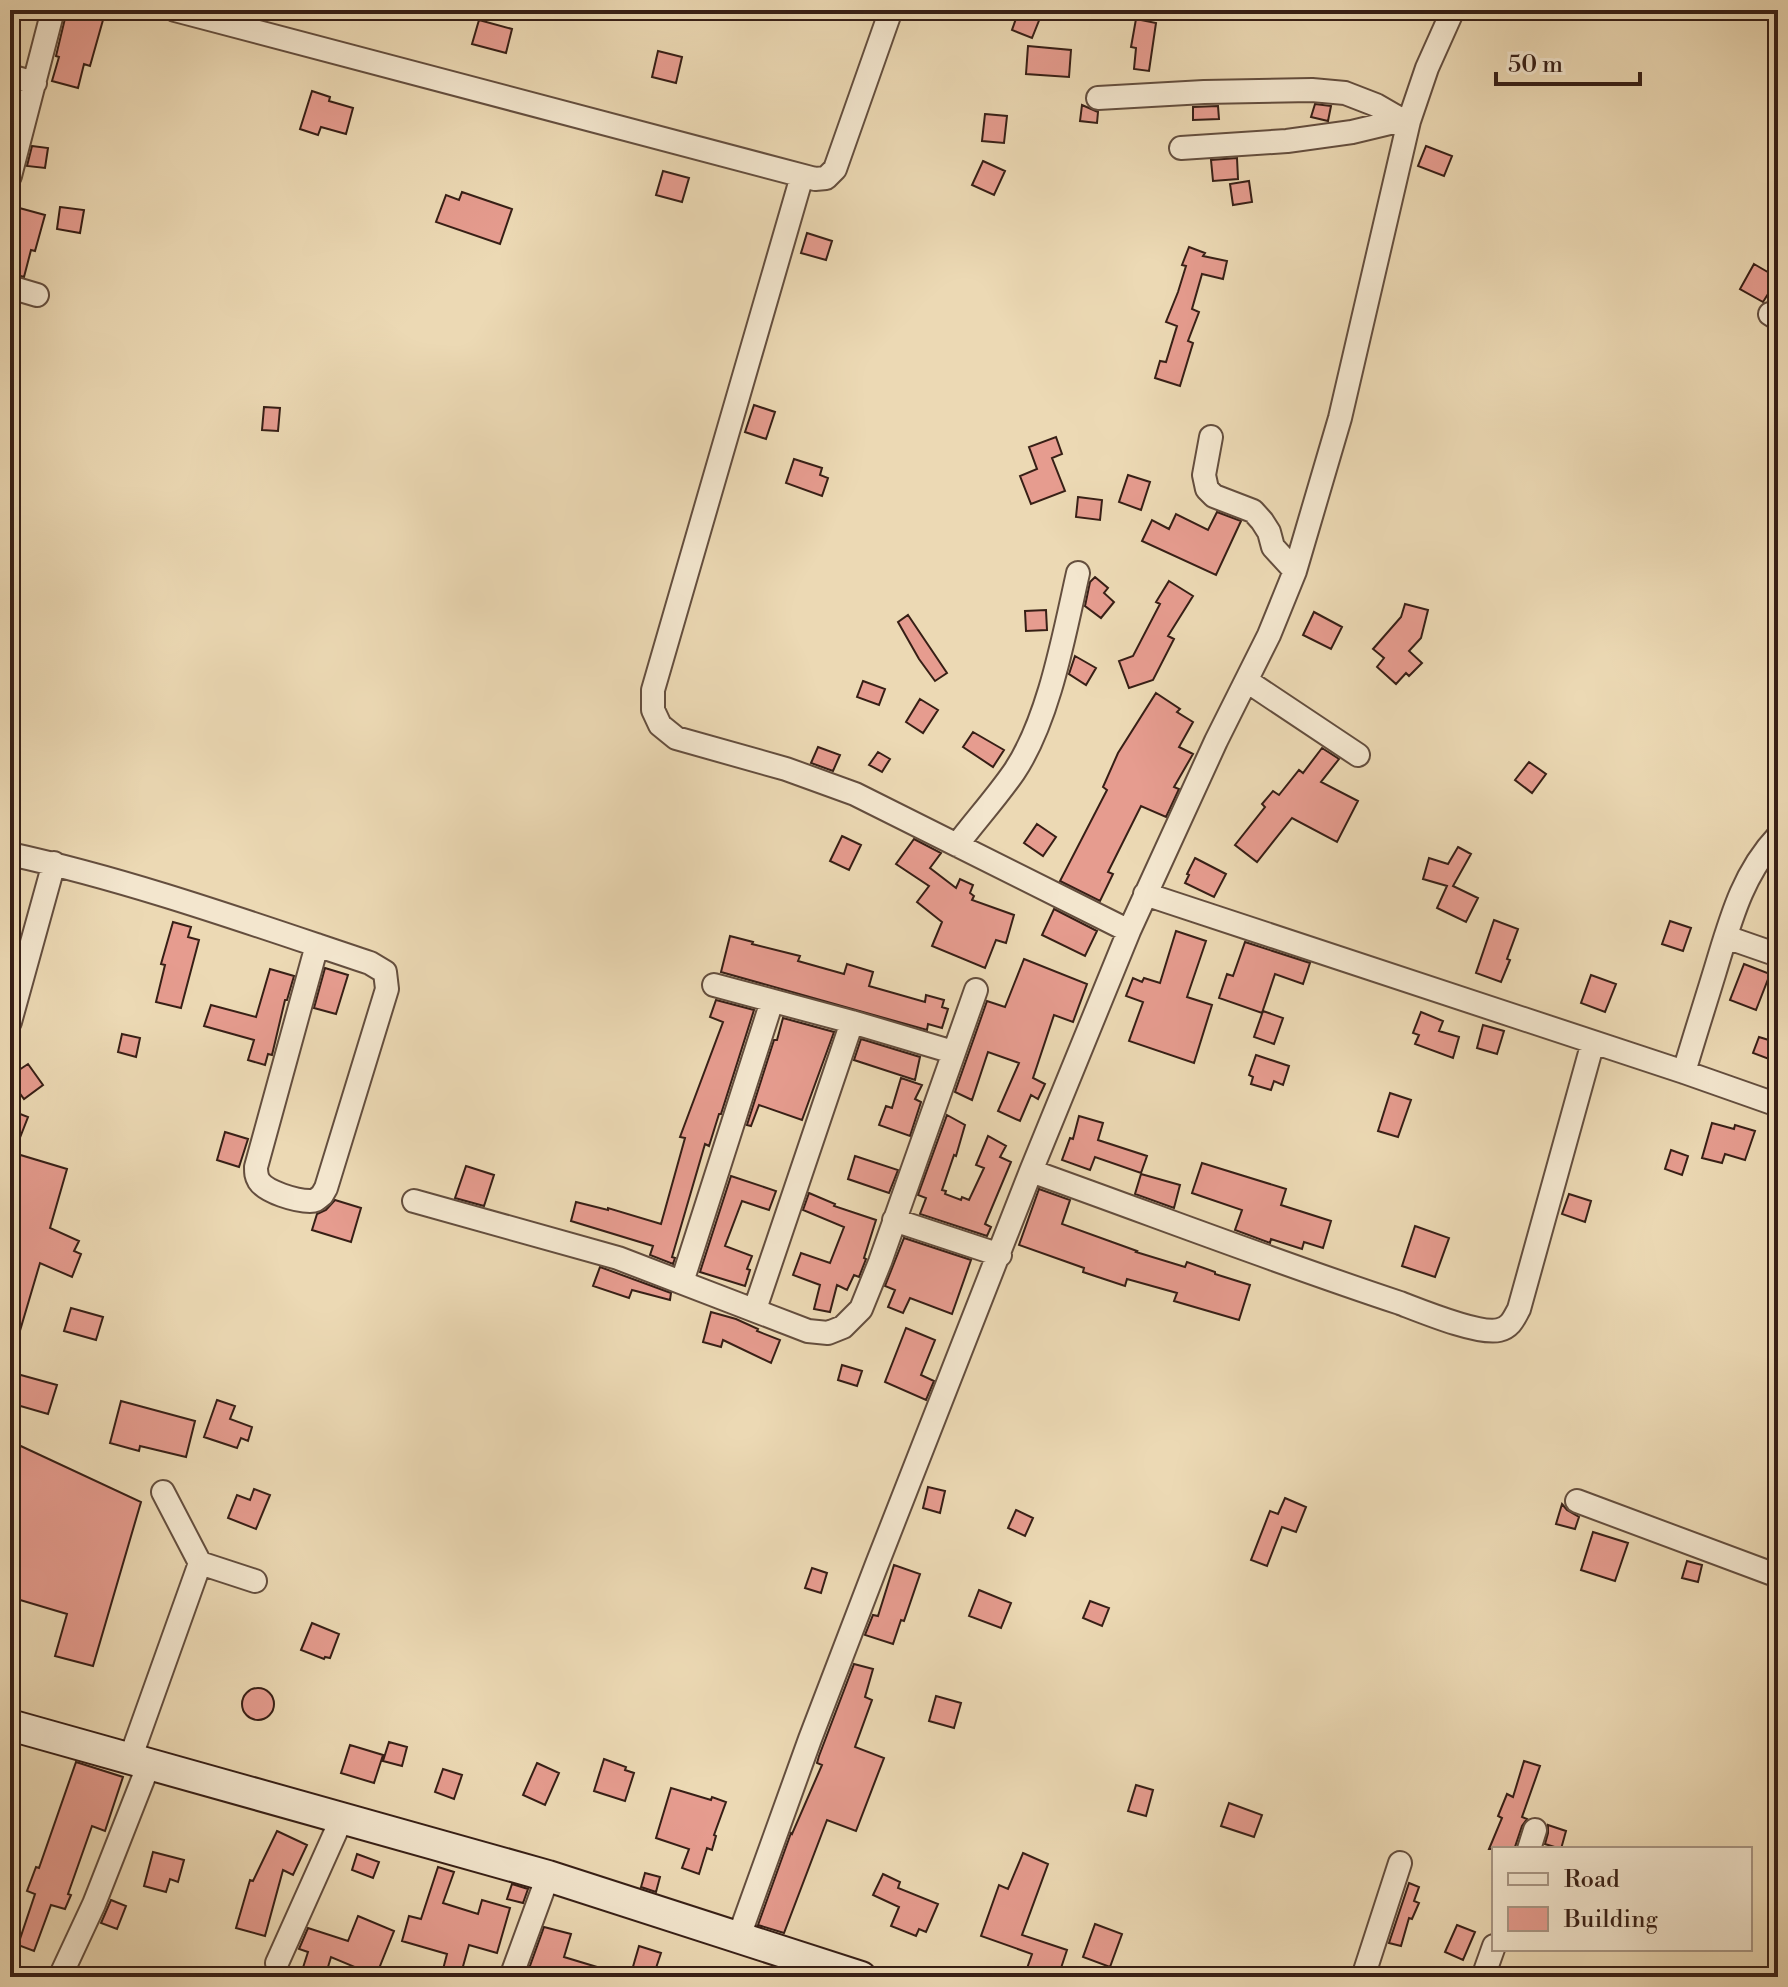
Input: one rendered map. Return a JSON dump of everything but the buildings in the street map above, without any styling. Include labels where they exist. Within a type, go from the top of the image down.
[{"type":"street","points":[[10,176],[53,10]]},
{"type":"street","points":[[175,10],[815,179],[826,178],[835,169],[891,10]]},
{"type":"street","points":[[738,1939],[810,1739],[1031,1171],[1145,894],[1269,635],[1295,571],[1340,418],[1406,120],[1453,10]]},
{"type":"street","points":[[10,76],[35,83]]},
{"type":"street","points":[[1098,98],[1219,91],[1312,90],[1345,93],[1406,120]]},
{"type":"street","points":[[1181,148],[1287,141],[1352,132],[1406,120]]},
{"type":"street","points":[[802,176],[653,690],[653,710],[660,725],[676,738],[786,769],[855,794],[1129,931]]},
{"type":"street","points":[[10,287],[37,295]]},
{"type":"street","points":[[1211,437],[1204,475],[1207,489],[1214,496],[1253,511],[1269,532],[1273,547],[1295,571]]},
{"type":"street","points":[[957,845],[1014,771],[1030,743],[1062,647],[1078,573]]},
{"type":"street","points":[[1247,681],[1358,755]]},
{"type":"street","points":[[1684,1072],[1726,937],[1752,869],[1778,836]]},
{"type":"street","points":[[10,854],[54,863],[186,901],[317,945],[379,967],[385,972],[387,989],[326,1188],[322,1195],[309,1201],[284,1196],[261,1184],[256,1167],[317,945]]},
{"type":"street","points":[[10,1022],[54,863]]},
{"type":"street","points":[[1145,894],[1778,1105]]},
{"type":"street","points":[[1726,937],[1778,955]]},
{"type":"street","points":[[714,985],[953,1052]]},
{"type":"street","points":[[414,1201],[618,1258],[808,1331],[828,1333],[843,1327],[861,1309],[976,990]]},
{"type":"street","points":[[682,1282],[772,1001]]},
{"type":"street","points":[[755,1309],[852,1022]]},
{"type":"street","points":[[1031,1171],[1333,1281],[1448,1320],[1498,1331],[1510,1326],[1519,1309],[1593,1042]]},
{"type":"street","points":[[894,1220],[1000,1255]]},
{"type":"street","points":[[163,1492],[200,1563],[255,1581]]},
{"type":"street","points":[[1577,1501],[1778,1576]]},
{"type":"street","points":[[60,1977],[94,1904],[200,1563]]},
{"type":"street","points":[[10,1725],[548,1876],[861,1977]]},
{"type":"street","points":[[277,1963],[342,1818]]},
{"type":"street","points":[[1363,1977],[1400,1863]]},
{"type":"street","points":[[511,1977],[548,1876]]},
{"type":"street","points":[[1483,1977],[1492,1951]]}]
